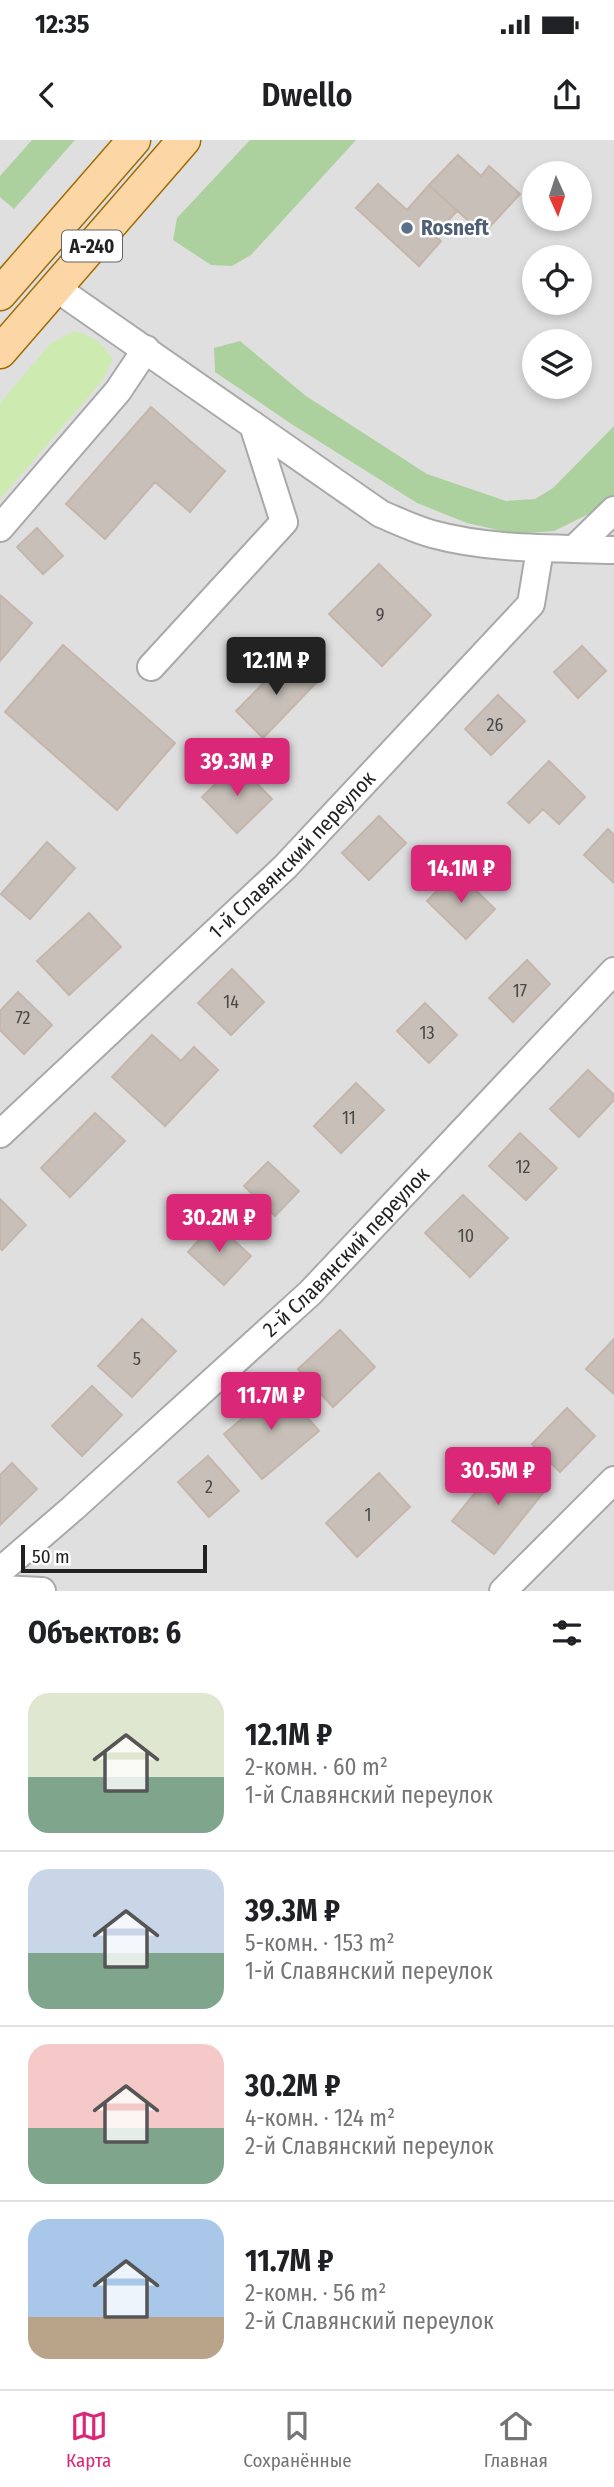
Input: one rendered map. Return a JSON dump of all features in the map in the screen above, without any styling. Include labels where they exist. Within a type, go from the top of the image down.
[{"type":"main road","name":"А-240","points":[[6,277],[134,140]]},
{"type":"main road","name":"А-240","points":[[0,352],[184,140]]},
{"type":"street","points":[[56,288],[381,514],[430,533],[462,540],[540,549],[614,550]]},
{"type":"street","points":[[0,528],[118,391],[146,349]]},
{"type":"street","points":[[151,667],[284,522],[253,425]]},
{"type":"street","points":[[573,549],[614,510]]},
{"type":"street","name":"1-й Славянский переулок","points":[[0,1134],[285,867],[531,604],[540,549]]},
{"type":"street","name":"2-й Славянский переулок","points":[[0,1571],[310,1293],[614,971]]},
{"type":"street","points":[[503,1591],[614,1480]]},
{"type":"street","points":[[0,1588],[42,1591]]},
{"type":"shaded area","points":[[0,140],[614,140],[614,1591],[0,1591]]},
{"type":"green space","points":[[32,140],[75,140],[14,209],[0,197],[0,176]]},
{"type":"green space","points":[[250,140],[356,140],[251,255],[232,266],[211,265],[173,240],[177,218]]},
{"type":"green space","points":[[74,331],[97,341],[106,349],[112,360],[103,380],[0,499],[0,403],[51,343]]},
{"type":"green space","points":[[240,341],[306,396],[427,474],[506,501],[535,499],[553,488],[614,426],[614,496],[597,510],[554,531],[515,534],[467,523],[417,503],[215,372],[214,348]]},
{"type":"building","points":[[458,155],[481,176],[489,166],[520,194],[483,234],[429,185]]},
{"type":"building","points":[[378,184],[407,210],[429,185],[457,211],[435,235],[441,241],[419,266],[356,208]]},
{"type":"building","points":[[151,407],[225,471],[190,512],[155,482],[105,539],[66,504]]},
{"type":"building","points":[[37,528],[63,556],[43,574],[17,547]]},
{"type":"building","points":[[379,564],[431,615],[382,666],[329,614]]},
{"type":"building","points":[[0,595],[32,623],[0,661]]},
{"type":"building","points":[[63,645],[175,743],[117,810],[5,712]]},
{"type":"building","points":[[582,646],[606,671],[578,698],[554,672]]},
{"type":"building","points":[[289,657],[316,683],[263,738],[236,711]]},
{"type":"building","points":[[498,695],[525,721],[491,755],[465,729]]},
{"type":"building","points":[[549,761],[585,797],[559,824],[543,809],[529,823],[508,803]]},
{"type":"building","points":[[237,763],[272,799],[237,833],[202,797]]},
{"type":"building","points":[[379,816],[406,843],[369,880],[342,853]]},
{"type":"building","points":[[608,829],[614,835],[614,883],[584,855]]},
{"type":"building","points":[[47,842],[75,868],[30,919],[1,894]]},
{"type":"building","points":[[456,871],[495,909],[466,939],[427,901]]},
{"type":"building","points":[[89,913],[121,947],[69,995],[37,961]]},
{"type":"building","points":[[527,960],[550,984],[513,1022],[489,998]]},
{"type":"building","points":[[232,969],[264,1002],[231,1035],[198,1003]]},
{"type":"building","points":[[18,992],[52,1025],[24,1054],[0,1030],[0,1011]]},
{"type":"building","points":[[425,1003],[457,1035],[429,1063],[397,1031]]},
{"type":"building","points":[[152,1035],[181,1061],[194,1047],[218,1070],[165,1126],[112,1077]]},
{"type":"building","points":[[588,1070],[614,1095],[614,1100],[579,1137],[550,1109]]},
{"type":"building","points":[[356,1083],[384,1110],[341,1153],[314,1126]]},
{"type":"building","points":[[95,1113],[125,1141],[70,1197],[41,1168]]},
{"type":"building","points":[[520,1133],[557,1168],[526,1200],[489,1166]]},
{"type":"building","points":[[268,1162],[299,1191],[275,1216],[244,1186]]},
{"type":"building","points":[[463,1195],[508,1238],[470,1277],[425,1233]]},
{"type":"building","points":[[0,1199],[26,1225],[2,1250],[0,1248]]},
{"type":"building","points":[[215,1223],[251,1256],[224,1285],[188,1252]]},
{"type":"building","points":[[142,1319],[176,1351],[132,1397],[98,1366]]},
{"type":"building","points":[[340,1330],[375,1367],[333,1407],[298,1369]]},
{"type":"building","points":[[614,1339],[614,1394],[586,1369]]},
{"type":"building","points":[[92,1386],[122,1415],[82,1456],[52,1426]]},
{"type":"building","points":[[280,1386],[319,1431],[262,1479],[224,1434]]},
{"type":"building","points":[[567,1408],[595,1436],[560,1472],[532,1444]]},
{"type":"building","points":[[208,1456],[239,1491],[209,1517],[178,1482]]},
{"type":"building","points":[[502,1460],[543,1493],[494,1554],[452,1521]]},
{"type":"building","points":[[12,1463],[37,1489],[0,1525],[0,1475]]},
{"type":"building","points":[[379,1473],[410,1507],[357,1557],[326,1523]]},
{"type":"place","name":"Rosneft","points":[[407,228]]}]
